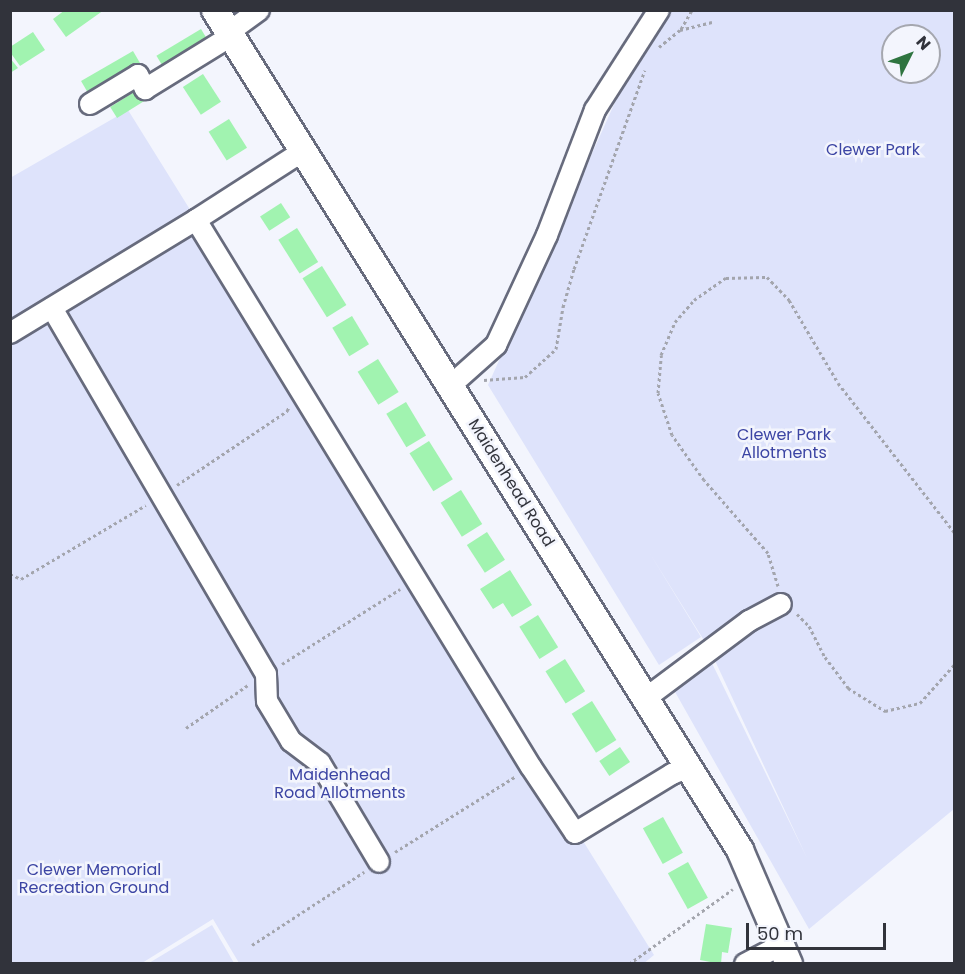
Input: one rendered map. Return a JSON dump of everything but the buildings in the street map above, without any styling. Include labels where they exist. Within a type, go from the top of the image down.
[{"type":"main road","name":"Maidenhead Road","points":[[215,10],[740,850],[786,954]]},
{"type":"street","points":[[90,104],[138,75],[145,89],[230,34],[259,10]]},
{"type":"street","points":[[450,386],[496,345],[547,235],[595,110],[659,10]]},
{"type":"street","points":[[10,333],[196,220],[303,151]]},
{"type":"street","points":[[196,220],[531,767],[575,833],[672,774],[689,767]]},
{"type":"street","points":[[52,308],[266,674],[267,701],[291,741],[320,763],[379,862]]},
{"type":"street","points":[[646,698],[749,621],[781,604]]},
{"type":"street","points":[[745,963],[786,954]]},
{"type":"path","points":[[651,54],[680,30],[692,10]]},
{"type":"path","points":[[680,30],[711,22]]},
{"type":"path","points":[[476,381],[525,377],[556,350],[563,307],[574,269],[647,64]]},
{"type":"path","points":[[954,532],[838,383],[789,300],[767,277],[726,278],[694,300],[675,322],[661,355],[658,393],[672,435],[704,480],[768,553],[781,604],[809,626],[825,657],[848,688],[885,711],[920,703],[954,665]]},
{"type":"path","points":[[186,728],[417,578]]},
{"type":"path","points":[[629,963],[752,876]]},
{"type":"green space","name":"Clewer Park Allotments","points":[[656,11],[954,11],[954,809],[809,929],[670,683],[707,653],[807,858],[710,650],[649,552],[701,637],[659,665],[488,385]]},
{"type":"green space","name":"Maidenhead Road Allotments","points":[[128,110],[654,955],[643,964],[239,963],[213,919],[142,963],[11,963],[10,178]]},
{"type":"green space","points":[[212,925],[234,963],[149,963]]},
{"type":"park label","name":"Clewer Park","points":[[873,150]]},
{"type":"park label","name":"Clewer Memorial Recreation Ground","points":[[94,879]]}]
